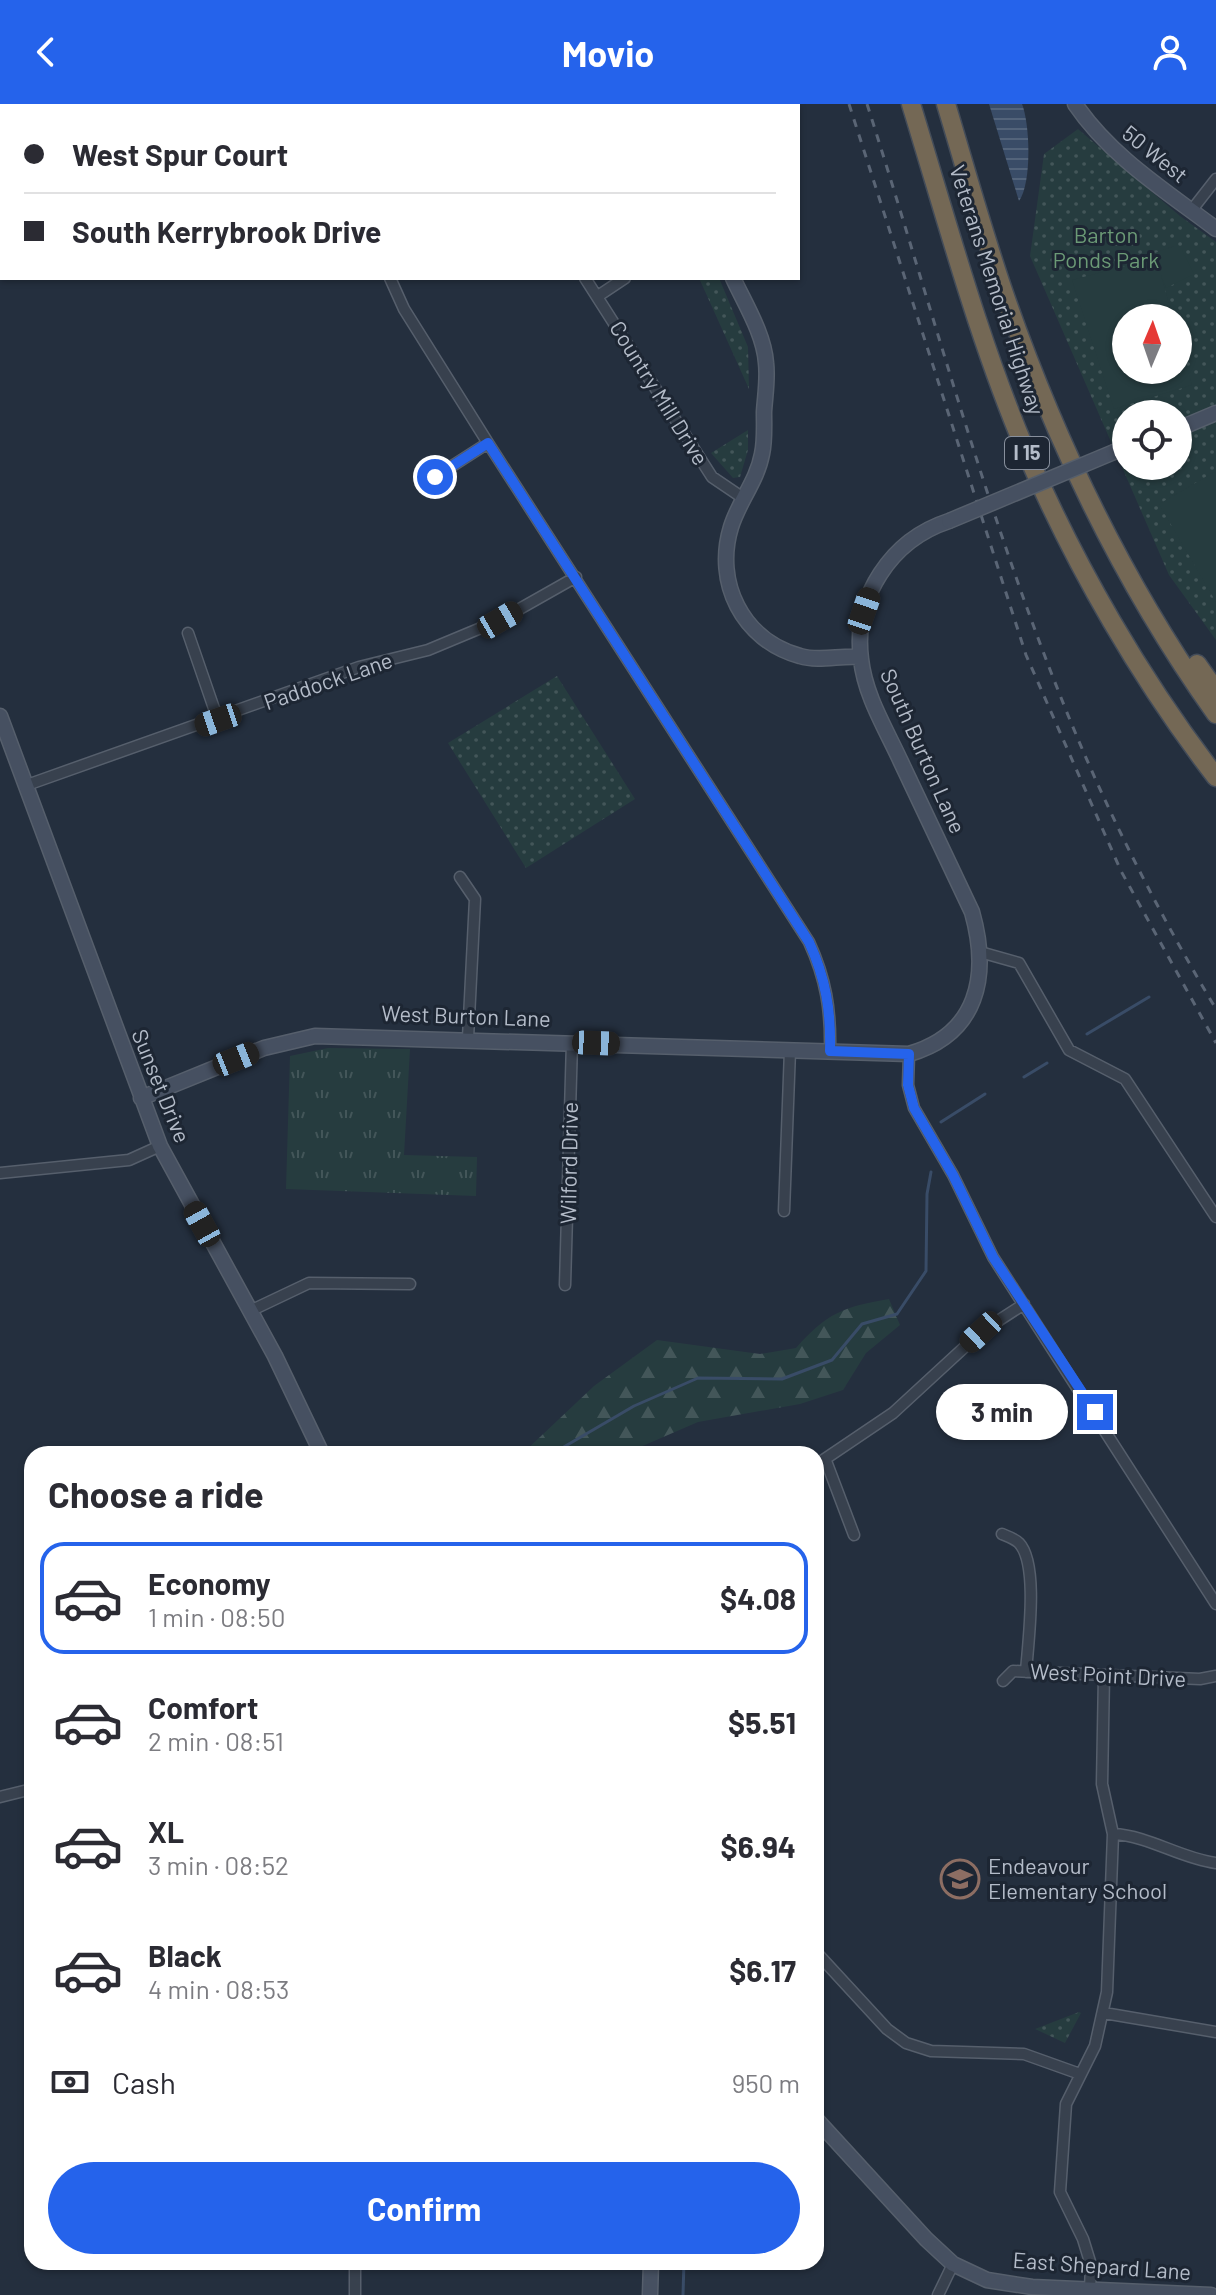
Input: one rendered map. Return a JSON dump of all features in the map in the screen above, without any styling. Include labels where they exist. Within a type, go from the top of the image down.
[{"type":"highway","name":"Veterans Memorial Highway","points":[[911,104],[978,318],[1027,453],[1083,566],[1147,678],[1214,775]]},
{"type":"highway","name":"Veterans Memorial Highway","points":[[946,104],[1007,301],[1059,437],[1164,635],[1216,714]]},
{"type":"highway","points":[[1090,500],[1216,691]]},
{"type":"street","name":"50 West","points":[[1075,104],[1091,127],[1116,152],[1216,229]]},
{"type":"street","points":[[1191,211],[1216,179]]},
{"type":"street","points":[[391,280],[404,309],[488,443],[809,942],[823,972],[830,1008],[830,1051]]},
{"type":"street","name":"Country Mill Drive","points":[[586,280],[712,477],[743,498]]},
{"type":"street","points":[[598,296],[622,280]]},
{"type":"street","points":[[734,280],[760,338],[766,362],[763,453],[725,550],[725,574],[744,618],[760,636],[802,657],[860,657]]},
{"type":"street","points":[[1192,423],[1216,413]]},
{"type":"street","points":[[435,477],[488,443]]},
{"type":"street","name":"South Burton Lane","points":[[972,912],[866,687],[860,657],[864,611],[874,583],[892,555],[908,541],[1112,453]]},
{"type":"street","name":"Paddock Lane","points":[[27,785],[218,720],[359,667],[428,650],[500,620],[576,577]]},
{"type":"street","points":[[188,633],[218,720]]},
{"type":"street","name":"Sunset Drive","points":[[0,716],[160,1146],[250,1311],[318,1446]]},
{"type":"street","points":[[460,877],[475,899],[468,1038]]},
{"type":"street","name":"West Burton Lane","points":[[141,1098],[264,1048],[315,1036],[468,1038],[909,1054],[932,1047],[957,1029],[969,1012],[980,952],[972,912]]},
{"type":"street","points":[[980,952],[1019,963],[1069,1050],[1125,1079],[1216,1217]]},
{"type":"street","name":"Wilford Drive","points":[[565,1285],[572,1042]]},
{"type":"street","points":[[784,1211],[790,1050]]},
{"type":"street","points":[[909,1054],[908,1085],[914,1108],[953,1175],[993,1257],[1216,1604]]},
{"type":"street","points":[[0,1173],[129,1160],[160,1146]]},
{"type":"street","points":[[250,1311],[309,1283],[410,1284]]},
{"type":"street","points":[[824,1461],[893,1413],[981,1332],[1024,1304]]},
{"type":"street","points":[[824,1470],[854,1535]]},
{"type":"street","points":[[1002,1534],[1018,1542],[1027,1558],[1030,1581],[1026,1672]]},
{"type":"street","name":"West Point Drive","points":[[1003,1681],[1013,1671],[1200,1679],[1216,1676]]},
{"type":"street","points":[[1090,2290],[1091,2265],[1083,2239],[1060,2192],[1066,2104],[1095,2046],[1104,2013],[1113,1834],[1102,1784],[1104,1675]]},
{"type":"street","points":[[0,1797],[24,1791]]},
{"type":"street","points":[[1113,1834],[1157,1842],[1190,1860],[1216,1863]]},
{"type":"street","points":[[824,1961],[887,2029],[906,2043],[931,2051],[1024,2054],[1080,2074]]},
{"type":"street","points":[[1104,2013],[1216,2032]]},
{"type":"street","name":"East Shepard Lane","points":[[824,2128],[905,2218],[953,2264],[987,2280],[1090,2290],[1211,2295]]},
{"type":"street","points":[[938,2295],[953,2264]]},
{"type":"street","points":[[355,2270],[355,2295]]},
{"type":"street","points":[[650,2295],[651,2270]]},
{"type":"green space","name":"Barton Ponds Park","points":[[1078,129],[1180,216],[1216,242],[1216,640],[1169,575],[1128,480],[1192,480],[1192,400],[1112,400],[1112,444],[1030,256],[1044,154]]},
{"type":"green space","points":[[1174,246],[1182,250],[1194,274],[1166,288],[1161,275],[1169,304],[1112,304],[1112,384],[1192,385],[1143,400],[1112,400],[1112,403],[1072,280],[1156,258],[1155,253]]},
{"type":"green space","points":[[700,280],[720,280],[748,347],[749,389]]},
{"type":"green space","points":[[748,430],[748,450],[740,477],[733,478],[711,453]]},
{"type":"green space","points":[[1216,471],[1216,602],[1159,504]]},
{"type":"green space","points":[[557,676],[635,799],[526,868],[448,743]]},
{"type":"green space","points":[[328,1048],[410,1049],[404,1155],[477,1157],[476,1196],[286,1189],[290,1056]]},
{"type":"green space","points":[[889,1299],[900,1325],[866,1353],[843,1390],[800,1404],[698,1422],[642,1446],[530,1446],[594,1386],[657,1340],[760,1354],[796,1348],[827,1319],[859,1305]]},
{"type":"green space","points":[[1079,2012],[1065,2043],[1035,2029]]},
{"type":"water","points":[[989,104],[1022,104],[1025,113],[1028,153],[1026,181],[1019,201]]},
{"type":"waterway","points":[[1087,1034],[1149,997]]},
{"type":"waterway","points":[[1024,1077],[1047,1063]]},
{"type":"waterway","points":[[941,1122],[985,1094]]},
{"type":"waterway","points":[[565,1446],[634,1406],[698,1378],[782,1379],[832,1360],[862,1324],[897,1314],[926,1271],[927,1194],[931,1172]]},
{"type":"waterway","points":[[683,2295],[684,2270]]},
{"type":"railway","points":[[849,104],[1026,655],[1121,871],[1216,1043]]},
{"type":"railway","points":[[867,104],[981,473],[1058,690],[1130,852],[1216,1009]]},
{"type":"place","name":"Endeavour Elementary School","points":[[960,1879]]},
{"type":"route","points":[[435,477],[488,443],[809,942],[823,972],[830,1008],[830,1051],[909,1054],[908,1085],[914,1108],[953,1175],[993,1257],[1095,1412]]}]
